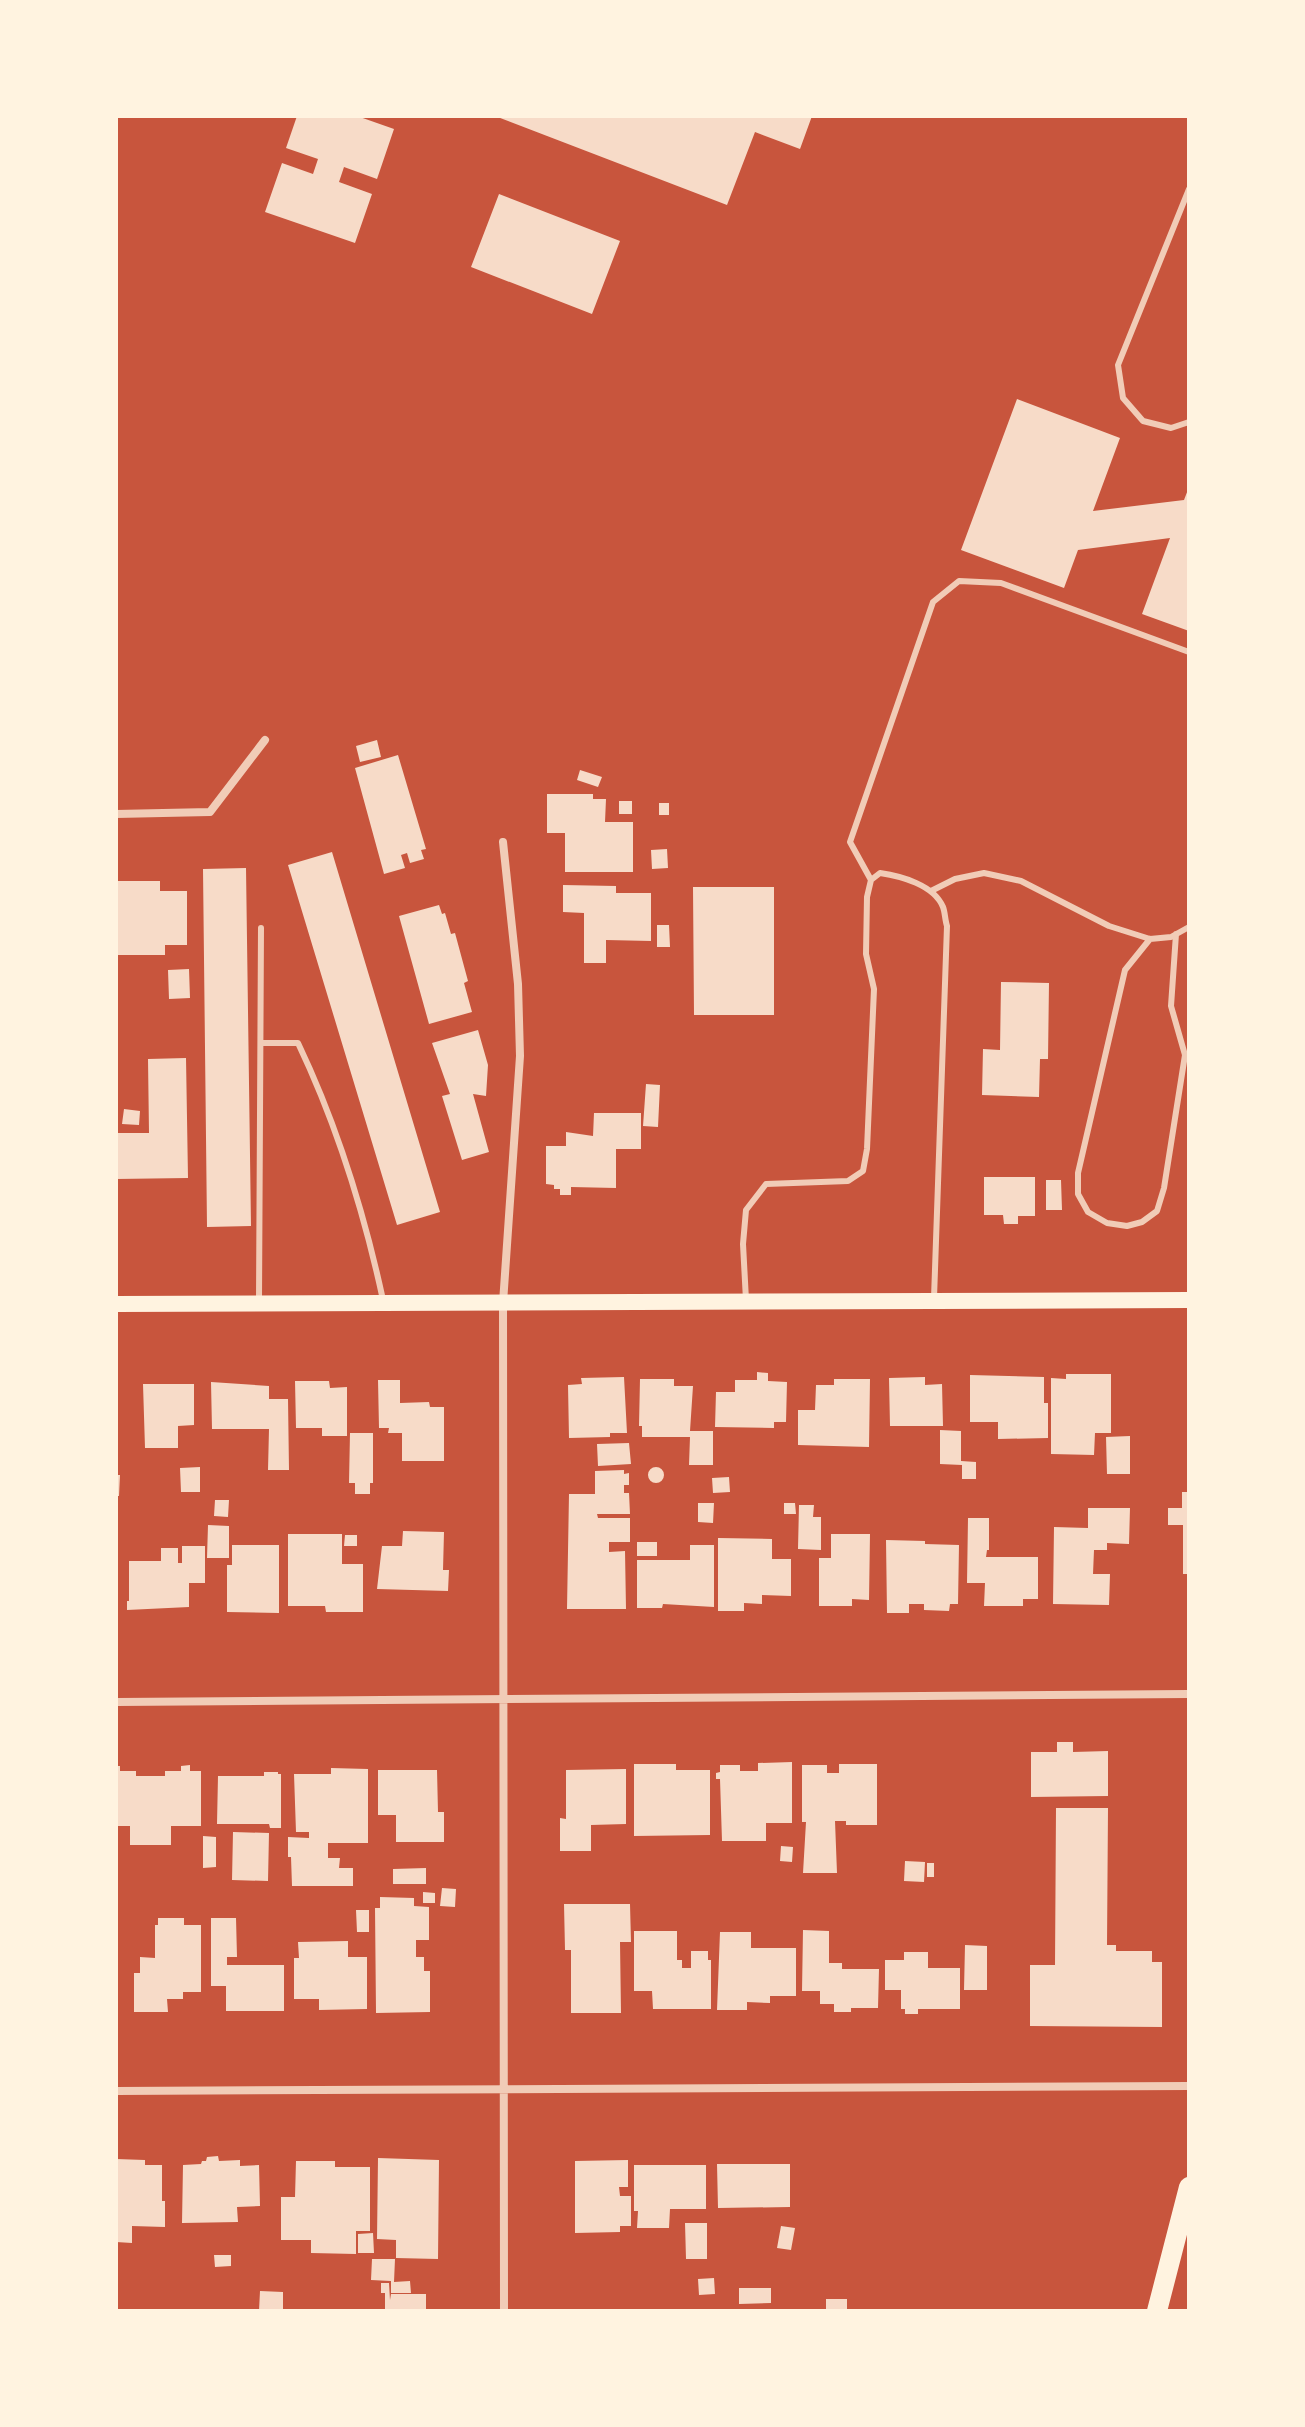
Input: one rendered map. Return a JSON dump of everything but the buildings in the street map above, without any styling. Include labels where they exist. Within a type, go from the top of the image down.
[{"type":"main road","points":[[116,1304],[1189,1300]]},
{"type":"main road","points":[[1157,2311],[1189,2187]]},
{"type":"street","points":[[116,814],[210,812],[265,740]]},
{"type":"street","points":[[503,842],[518,984],[520,1056],[503,1303],[504,2311]]},
{"type":"street","points":[[116,1702],[1189,1694]]},
{"type":"street","points":[[116,2091],[1189,2086]]},
{"type":"lane","points":[[1189,189],[1118,365],[1123,398],[1143,421],[1171,428],[1189,422]]},
{"type":"lane","points":[[871,880],[850,842],[933,602],[959,581],[1001,583],[1189,652]]},
{"type":"lane","points":[[746,1302],[743,1244],[746,1210],[766,1184],[848,1181],[863,1171],[867,1149],[874,989],[866,954],[867,897],[871,880],[880,873],[894,875],[931,891],[942,905],[947,926],[934,1301]]},
{"type":"lane","points":[[931,891],[955,879],[984,873],[1021,881],[1109,926],[1150,939],[1176,934],[1189,927]]},
{"type":"lane","points":[[259,1304],[261,928]]},
{"type":"lane","points":[[1150,939],[1125,970],[1078,1173],[1078,1194],[1088,1212],[1107,1223],[1127,1226],[1142,1222],[1157,1211],[1164,1188],[1185,1055],[1171,1006],[1176,934]]},
{"type":"lane","points":[[261,1043],[298,1043],[322,1094],[369,1234],[384,1304]]}]
